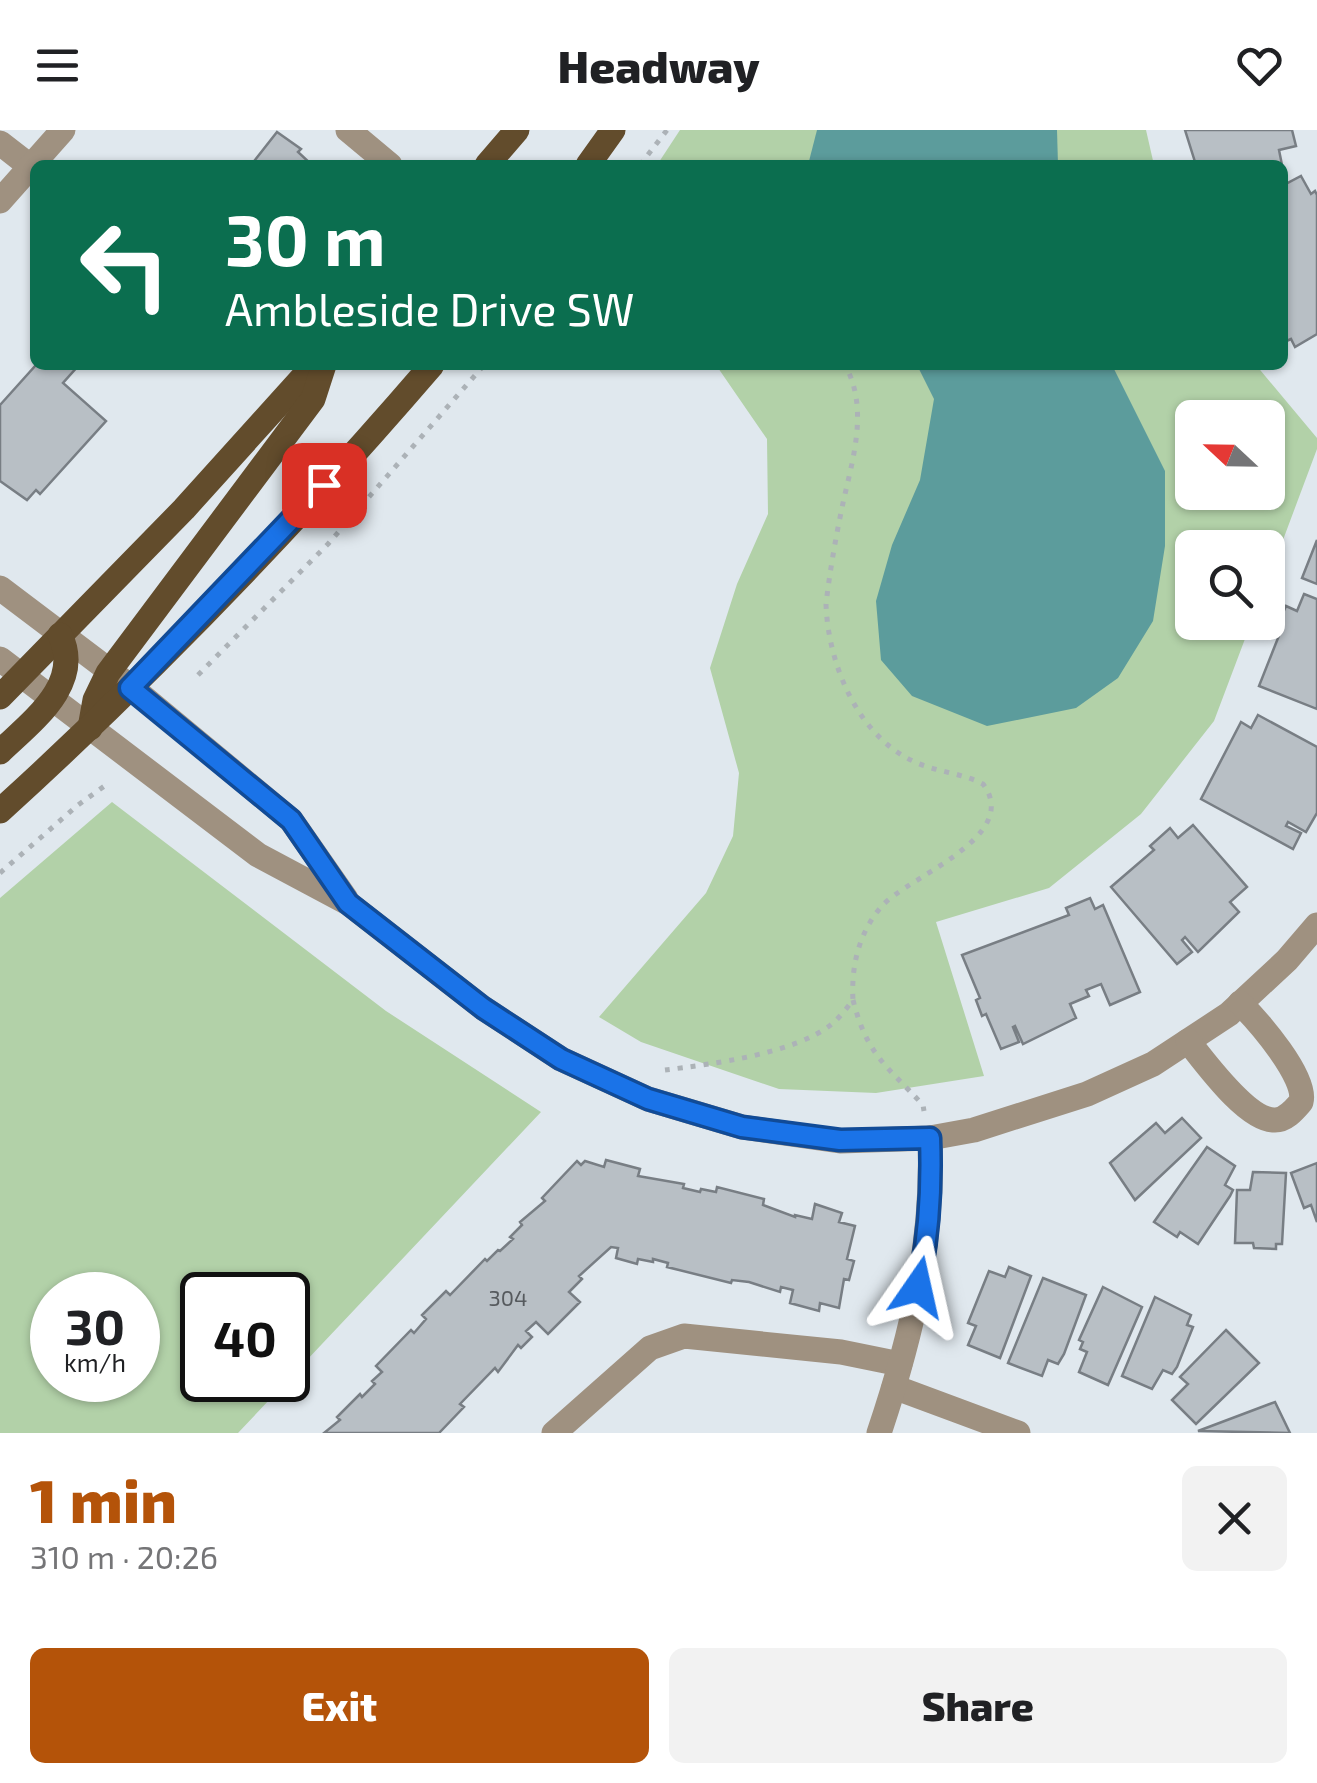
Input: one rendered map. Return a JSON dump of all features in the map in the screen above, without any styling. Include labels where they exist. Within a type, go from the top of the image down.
[{"type":"main road","points":[[492,160],[517,130]]},
{"type":"main road","points":[[592,160],[613,130]]},
{"type":"main road","points":[[0,697],[184,509],[309,370]]},
{"type":"main road","points":[[90,728],[95,700],[108,673],[313,399],[322,370]]},
{"type":"main road","points":[[0,812],[130,688],[332,477],[428,370]]},
{"type":"main road","points":[[0,752],[52,699],[63,682],[66,648],[60,635]]},
{"type":"street","points":[[37,160],[63,130]]},
{"type":"street","points":[[348,130],[384,160]]},
{"type":"street","points":[[0,143],[30,166]]},
{"type":"street","points":[[0,201],[30,168]]},
{"type":"street","points":[[0,588],[291,820],[348,903]]},
{"type":"street","points":[[0,659],[258,855],[348,903],[498,1018],[561,1059],[648,1099],[742,1127],[840,1140],[930,1138],[974,1130],[1088,1094],[1153,1064],[1240,1003],[1287,960],[1317,925]]},
{"type":"street","points":[[1188,1041],[1230,1091],[1254,1112],[1272,1120],[1290,1114],[1301,1102],[1302,1087],[1262,1026],[1240,1003]]},
{"type":"street","points":[[879,1433],[897,1376],[926,1248],[932,1198],[930,1138]]},
{"type":"street","points":[[554,1433],[650,1348],[684,1336],[842,1352],[1018,1433]]},
{"type":"path","points":[[644,160],[667,130]]},
{"type":"path","points":[[198,676],[328,544],[480,370]]},
{"type":"path","points":[[847,370],[854,390],[857,432],[826,604],[826,629],[834,656],[860,713],[896,751],[930,767],[972,778],[990,794],[990,815],[971,843],[961,853],[901,888],[882,906],[867,927],[852,977],[860,1029],[875,1056],[922,1106]]},
{"type":"path","points":[[0,873],[110,782]]},
{"type":"path","points":[[665,1070],[736,1061],[778,1048],[832,1024],[853,1000]]},
{"type":"green space","points":[[680,130],[1146,130],[1153,160],[660,160]]},
{"type":"green space","points":[[719,370],[1260,370],[1317,438],[1317,449],[1285,535],[1285,530],[1175,530],[1175,640],[1245,640],[1214,721],[1141,814],[1049,888],[936,922],[984,1076],[876,1093],[779,1089],[641,1042],[599,1017],[706,893],[733,836],[739,773],[710,668],[737,584],[768,514],[767,439]]},
{"type":"green space","points":[[112,802],[386,1011],[541,1112],[310,1357],[310,1272],[180,1272],[180,1402],[267,1402],[238,1433],[0,1433],[0,898]]},
{"type":"water","points":[[817,130],[1057,130],[1058,160],[809,160]]},
{"type":"water","points":[[920,370],[1114,370],[1165,471],[1165,546],[1153,621],[1118,678],[1076,708],[987,726],[912,696],[881,660],[876,601],[892,545],[920,480],[934,399]]},
{"type":"building","points":[[1185,130],[1292,130],[1296,146],[1279,150],[1281,160],[1194,160]]},
{"type":"building","points":[[277,132],[301,149],[298,152],[307,160],[255,160]]},
{"type":"building","points":[[1301,176],[1311,194],[1315,191],[1317,195],[1317,334],[1295,347],[1291,339],[1288,340],[1288,183]]},
{"type":"building","points":[[32,370],[75,370],[63,383],[106,421],[40,494],[36,490],[27,500],[0,481],[0,405]]},
{"type":"building","points":[[1317,540],[1317,584],[1302,578]]},
{"type":"building","points":[[1304,594],[1317,599],[1317,709],[1259,686],[1277,640],[1285,640],[1286,606],[1297,611]]},
{"type":"building","points":[[1258,715],[1317,747],[1317,813],[1306,832],[1288,822],[1286,826],[1301,833],[1293,849],[1201,799],[1241,722],[1251,728]]},
{"type":"building","points":[[1193,825],[1247,887],[1230,902],[1239,912],[1198,952],[1185,937],[1182,940],[1192,952],[1177,964],[1111,887],[1154,850],[1150,846],[1170,828],[1178,838]]},
{"type":"building","points":[[1090,898],[1095,909],[1103,905],[1140,992],[1110,1005],[1101,984],[1086,990],[1089,996],[1070,1004],[1076,1018],[1023,1044],[1015,1026],[1019,1042],[1001,1049],[986,1014],[982,1016],[976,1000],[980,998],[962,955],[1069,915],[1066,908]]},
{"type":"building","points":[[1182,1118],[1201,1138],[1135,1200],[1110,1163],[1156,1123],[1165,1133]]},
{"type":"building","points":[[1207,1147],[1235,1166],[1225,1185],[1233,1190],[1198,1244],[1180,1232],[1177,1237],[1154,1222]]},
{"type":"building","points":[[606,1160],[640,1169],[638,1176],[684,1184],[683,1188],[716,1192],[717,1187],[764,1199],[763,1205],[795,1217],[812,1219],[815,1204],[842,1213],[839,1222],[855,1226],[847,1259],[854,1261],[849,1280],[844,1279],[839,1308],[820,1303],[819,1311],[790,1303],[793,1290],[781,1287],[780,1292],[749,1282],[731,1283],[667,1267],[668,1263],[653,1259],[638,1259],[637,1264],[616,1258],[618,1248],[611,1247],[579,1276],[582,1279],[569,1292],[580,1302],[548,1334],[536,1322],[526,1331],[532,1337],[521,1348],[518,1345],[498,1372],[495,1368],[460,1404],[464,1407],[439,1433],[324,1433],[360,1394],[362,1397],[375,1384],[372,1381],[382,1372],[376,1366],[411,1330],[414,1333],[426,1319],[422,1315],[446,1291],[450,1295],[485,1259],[513,1239],[510,1237],[522,1225],[520,1222],[545,1201],[542,1198],[577,1161],[581,1165],[585,1161],[604,1167]]},
{"type":"building","points":[[1317,1163],[1317,1222],[1311,1205],[1304,1208],[1291,1173]]},
{"type":"building","points":[[1253,1172],[1286,1173],[1282,1244],[1276,1244],[1276,1249],[1235,1243],[1237,1190],[1250,1190]]},
{"type":"building","points":[[1009,1267],[1031,1276],[1000,1358],[968,1345],[976,1326],[968,1323],[989,1271],[1005,1277]]},
{"type":"building","points":[[1043,1278],[1086,1295],[1064,1354],[1058,1364],[1048,1360],[1042,1376],[1008,1363]]},
{"type":"building","points":[[1103,1287],[1142,1307],[1108,1385],[1079,1372],[1087,1352],[1080,1349],[1083,1342],[1079,1340]]},
{"type":"building","points":[[1155,1297],[1191,1315],[1187,1325],[1193,1327],[1177,1367],[1172,1374],[1163,1370],[1152,1389],[1122,1376]]},
{"type":"building","points":[[1226,1330],[1259,1363],[1196,1424],[1172,1400],[1188,1384],[1180,1377]]},
{"type":"building","points":[[1275,1402],[1290,1433],[1198,1431],[1267,1405]]},
{"type":"route","points":[[324,485],[130,688],[291,820],[348,903],[483,1008],[561,1059],[648,1099],[742,1127],[840,1140],[887,1142],[930,1138],[932,1198],[918,1287]]}]
